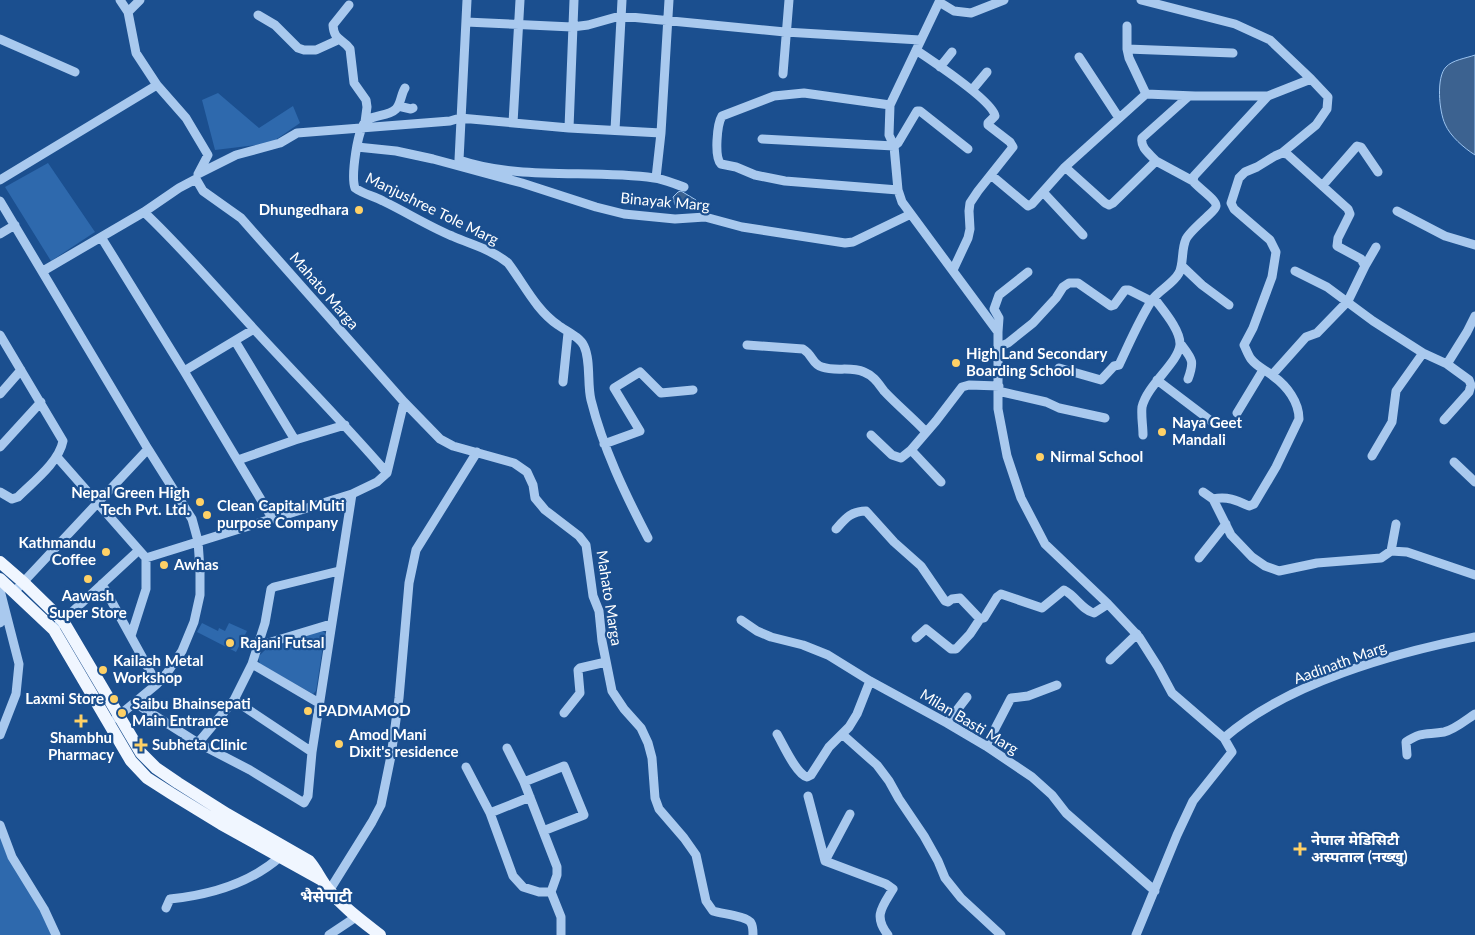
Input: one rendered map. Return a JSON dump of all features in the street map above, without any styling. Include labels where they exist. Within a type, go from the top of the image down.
[{"type":"main road","points":[[1,565],[54,630],[113,720],[156,768],[224,819],[280,857],[320,879]]},
{"type":"main road","points":[[0,579],[19,586],[63,621],[113,720]]},
{"type":"main road","points":[[224,819],[308,861],[329,890],[356,917],[380,935]]},
{"type":"street","points":[[120,0],[128,12],[136,53],[157,85],[186,118],[208,154],[197,176]]},
{"type":"street","points":[[128,12],[140,0]]},
{"type":"street","points":[[467,0],[459,160],[476,166],[517,171],[656,178],[684,186]]},
{"type":"street","points":[[513,123],[520,0]]},
{"type":"street","points":[[569,128],[574,0]]},
{"type":"street","points":[[615,130],[622,0]]},
{"type":"street","points":[[656,178],[661,133],[669,0]]},
{"type":"street","points":[[783,74],[789,0]]},
{"type":"street","points":[[998,332],[902,202],[898,190],[894,146],[889,135],[890,105],[939,1],[954,11],[971,13],[1004,0]]},
{"type":"street","points":[[1141,0],[1235,24],[1270,40],[1328,97],[1327,108],[1316,125],[1282,153],[1244,172],[1239,178],[1231,203],[1234,209],[1270,240],[1276,252],[1272,277],[1253,328],[1244,345],[1251,359],[1287,388],[1299,411],[1299,419],[1276,467],[1254,504],[1249,506],[1231,498],[1213,499]]},
{"type":"street","points":[[258,15],[275,25],[298,48],[316,50],[338,40],[332,25],[348,5]]},
{"type":"street","points":[[466,22],[572,27],[588,25],[620,16],[668,19],[786,32],[920,40]]},
{"type":"street","points":[[1127,26],[1129,58],[1146,94]]},
{"type":"street","points":[[0,39],[75,72]]},
{"type":"street","name":"Manjushree Tole Marg","points":[[338,40],[350,49],[354,83],[366,100],[367,107],[357,147],[353,183],[355,188],[392,205],[419,221],[482,247],[501,257],[511,267],[538,306],[555,324],[581,341],[585,347],[591,398],[604,444],[629,502],[648,538]]},
{"type":"street","points":[[1127,49],[1200,53],[1233,52]]},
{"type":"street","points":[[916,50],[972,90],[995,113],[995,116],[988,123],[990,127],[1012,145],[1013,148],[970,203],[970,229],[953,270]]},
{"type":"street","points":[[940,67],[952,52]]},
{"type":"street","points":[[1079,58],[1118,118]]},
{"type":"street","points":[[972,90],[987,72]]},
{"type":"street","points":[[991,175],[1028,206],[1032,204],[1065,167],[1146,94],[1268,96],[1311,80]]},
{"type":"street","points":[[0,180],[157,85]]},
{"type":"street","points":[[363,125],[394,111],[405,88]]},
{"type":"street","points":[[890,105],[804,93],[774,96],[722,116],[718,125],[717,157],[721,164],[785,182],[898,190]]},
{"type":"street","points":[[1189,96],[1142,138],[1141,143],[1156,161],[1193,181],[1215,201],[1216,206]]},
{"type":"street","points":[[1193,181],[1194,176],[1268,96]]},
{"type":"street","points":[[398,106],[413,108]]},
{"type":"street","points":[[762,139],[894,146],[898,143],[917,111],[920,111],[968,149]]},
{"type":"street","points":[[43,271],[144,212],[197,176],[236,155],[280,143],[297,133],[363,125],[441,121],[460,118],[569,128],[661,133]]},
{"type":"street","points":[[1323,185],[1357,146],[1360,147],[1378,172]]},
{"type":"street","name":"Binayak Marg","points":[[357,147],[414,155],[522,183],[624,214],[676,219],[705,217],[742,227],[845,243],[853,242],[911,214]]},
{"type":"street","points":[[1282,153],[1287,154],[1348,208],[1350,214],[1338,238],[1337,246],[1361,259],[1365,266]]},
{"type":"street","points":[[1065,167],[1109,205],[1156,161]]},
{"type":"street","name":"Mahato Marga","points":[[197,176],[203,191],[241,218],[404,402],[440,439],[453,446],[514,463],[527,472],[533,485],[535,498],[545,510],[579,536],[586,545],[593,596],[599,611],[602,641],[612,691],[624,709],[641,728],[648,743],[652,758],[659,810],[684,838],[696,855],[706,901],[713,911],[745,918],[753,925],[753,935]]},
{"type":"street","points":[[1043,192],[1083,235]]},
{"type":"street","points":[[0,201],[192,519],[198,541],[200,595],[194,622],[182,651],[157,684],[113,720]]},
{"type":"street","points":[[1059,368],[1097,380],[1104,379],[1114,366],[1119,365],[1152,300],[1174,280],[1182,266],[1185,240],[1193,228],[1214,210],[1216,206],[1231,203]]},
{"type":"street","points":[[1397,211],[1445,236],[1475,245]]},
{"type":"street","points":[[144,212],[175,242],[345,425],[387,473]]},
{"type":"street","points":[[0,234],[15,225]]},
{"type":"street","points":[[101,237],[272,518]]},
{"type":"street","points":[[1272,375],[1306,337],[1317,332],[1348,301],[1376,247]]},
{"type":"street","points":[[1182,266],[1202,285],[1229,305]]},
{"type":"street","points":[[1295,271],[1327,287],[1373,321],[1422,352],[1446,364],[1469,380],[1469,392],[1444,420]]},
{"type":"street","points":[[1028,272],[999,295],[994,310],[998,318],[998,409],[1006,456],[1021,498],[1045,544],[1137,634],[1172,693],[1224,738],[1232,752],[1193,801],[1136,935]]},
{"type":"street","points":[[999,347],[1008,343],[1033,323],[1056,298],[1063,287],[1069,283],[1078,284],[1111,306],[1114,305],[1125,290],[1129,290],[1152,300],[1173,323],[1180,343],[1191,358],[1192,366],[1188,379]]},
{"type":"street","points":[[1446,364],[1475,316]]},
{"type":"street","points":[[184,371],[254,329]]},
{"type":"street","points":[[563,382],[568,333]]},
{"type":"street","points":[[0,335],[63,440],[57,457],[18,497],[12,499],[0,492]]},
{"type":"street","points":[[235,341],[295,440]]},
{"type":"street","points":[[1143,435],[1142,408],[1157,380],[1177,354],[1180,343]]},
{"type":"street","points":[[747,345],[803,349],[810,353],[815,364],[820,367],[833,370],[847,368],[864,372],[875,378],[884,390],[926,432]]},
{"type":"street","points":[[1372,456],[1392,422],[1396,391],[1422,352]]},
{"type":"street","points":[[0,394],[21,370]]},
{"type":"street","points":[[1237,413],[1263,370]]},
{"type":"street","points":[[604,444],[640,431],[614,388],[640,372],[661,393],[694,390]]},
{"type":"street","points":[[1157,380],[1216,424]]},
{"type":"street","points":[[871,435],[892,455],[901,458],[911,450],[936,421],[962,387],[969,385],[999,389],[1046,402],[1059,408],[1105,418]]},
{"type":"street","points":[[0,447],[40,402]]},
{"type":"street","points":[[146,558],[352,494],[377,482],[387,473],[404,402]]},
{"type":"street","points":[[238,460],[345,425]]},
{"type":"street","points":[[19,586],[148,449]]},
{"type":"street","points":[[911,450],[941,482]]},
{"type":"street","points":[[329,890],[381,805],[393,736],[409,583],[416,550],[477,452]]},
{"type":"street","points":[[57,457],[146,558],[146,589],[131,636]]},
{"type":"street","points":[[1454,462],[1475,482]]},
{"type":"street","points":[[1203,492],[1213,499],[1231,535],[1252,556],[1266,566],[1279,571],[1317,563],[1381,558],[1391,551],[1407,552],[1475,575]]},
{"type":"street","points":[[135,703],[198,743],[250,770],[304,803],[308,796],[319,703],[352,494]]},
{"type":"street","points":[[836,529],[853,513],[866,511],[894,542],[920,566],[945,601],[948,602],[952,599],[960,598],[980,619]]},
{"type":"street","points":[[1199,558],[1226,524]]},
{"type":"street","points":[[1391,551],[1396,524]]},
{"type":"street","points":[[54,630],[139,550]]},
{"type":"street","points":[[198,743],[234,700],[252,664],[271,590],[274,587],[339,571]]},
{"type":"street","points":[[102,584],[157,684]]},
{"type":"street","points":[[916,638],[926,629],[950,649],[956,649],[970,634],[980,619],[984,618],[997,597],[1001,594],[1042,608],[1046,607],[1064,590],[1071,594],[1087,610],[1094,613],[1108,604]]},
{"type":"street","points":[[0,623],[1,594]]},
{"type":"street","points":[[0,735],[16,694],[19,664],[1,594]]},
{"type":"street","name":"Milan Basti Marg","points":[[740,620],[770,637],[803,645],[828,655],[870,681],[986,746],[1032,777],[1052,795],[1066,813],[1155,891]]},
{"type":"street","points":[[258,646],[331,624]]},
{"type":"street","points":[[1110,660],[1137,634]]},
{"type":"street","name":"Aadinath Marg","points":[[1224,738],[1249,720],[1300,690],[1401,655],[1475,637]]},
{"type":"street","points":[[564,713],[580,693],[578,670],[606,662]]},
{"type":"street","points":[[252,664],[319,703]]},
{"type":"street","points":[[776,734],[803,776],[811,775],[829,747],[842,734],[857,714],[870,681]]},
{"type":"street","points":[[986,746],[1010,698],[1028,696],[1057,685]]},
{"type":"street","points":[[946,723],[968,697]]},
{"type":"street","points":[[234,700],[312,752]]},
{"type":"street","points":[[1407,754],[1406,742],[1416,736],[1429,732],[1445,732],[1475,714]]},
{"type":"street","points":[[842,734],[881,770],[889,781],[898,799],[938,861],[945,878],[961,898],[1001,935]]},
{"type":"street","points":[[507,748],[524,782],[557,867],[557,875],[551,892],[561,917],[560,935]]},
{"type":"street","points":[[466,766],[490,813],[513,876],[522,887],[539,892],[551,892]]},
{"type":"street","points":[[524,782],[564,766],[584,815],[543,830]]},
{"type":"street","points":[[808,796],[825,861]]},
{"type":"street","points":[[490,813],[530,797]]},
{"type":"street","points":[[825,861],[850,814]]},
{"type":"street","points":[[0,825],[12,857],[44,909],[56,935]]},
{"type":"street","points":[[166,908],[170,900],[215,892],[253,877],[280,857]]},
{"type":"street","points":[[825,861],[893,889],[880,911],[880,925],[888,935]]},
{"type":"street","points":[[328,935],[356,917]]},
{"type":"shaded area","points":[[1475,55],[1475,155],[1466,149],[1447,128],[1441,111],[1440,86],[1446,67],[1456,61]]},
{"type":"shaded area","points":[[218,93],[259,128],[293,106],[300,123],[271,143],[215,150],[202,100]]},
{"type":"shaded area","points":[[48,163],[95,232],[51,261],[5,187]]},
{"type":"shaded area","points":[[681,191],[696,200],[695,206],[679,207],[675,205],[673,197]]},
{"type":"shaded area","name":"Rajani Futsal","points":[[202,623],[218,631],[219,628],[225,631],[229,623],[247,631],[236,652],[197,632]]},
{"type":"shaded area","points":[[322,630],[325,633],[316,691],[313,694],[260,664],[258,657],[268,647]]},
{"type":"shaded area","points":[[0,832],[53,935],[0,935]]},
{"type":"place","name":"Dhungedhara","points":[[359,210]]},
{"type":"place","name":"High Land Secondary Boarding School","points":[[956,363]]},
{"type":"place","name":"Naya Geet Mandali","points":[[1162,432]]},
{"type":"place","name":"Nirmal School","points":[[1040,457]]},
{"type":"place","name":"Nepal Green High Tech Pvt. Ltd.","points":[[200,502]]},
{"type":"place","name":"Clean Capital Multi purpose Company","points":[[207,515]]},
{"type":"place","name":"Kathmandu Coffee","points":[[106,552]]},
{"type":"place","name":"Awhas","points":[[164,565]]},
{"type":"place","name":"Aawash Super Store","points":[[88,579]]},
{"type":"place","name":"Rajani Futsal","points":[[230,643]]},
{"type":"place","name":"Kailash Metal Workshop","points":[[103,670]]},
{"type":"place","name":"Laxmi Store","points":[[114,699]]},
{"type":"place","name":"PADMAMOD","points":[[308,711]]},
{"type":"place","name":"Saibu Bhainsepati Main Entrance","points":[[122,713]]},
{"type":"place","name":"Shambhu Pharmacy","points":[[81,721]]},
{"type":"place","name":"Amod Mani Dixit's residence","points":[[339,744]]},
{"type":"place","name":"Subheta Clinic","points":[[141,745]]},
{"type":"place","name":"नेपाल मेडिसिटी अस्पताल (नख्खु)","points":[[1300,849]]},
{"type":"district","name":"भैसेपाटी","points":[[326,896]]}]
